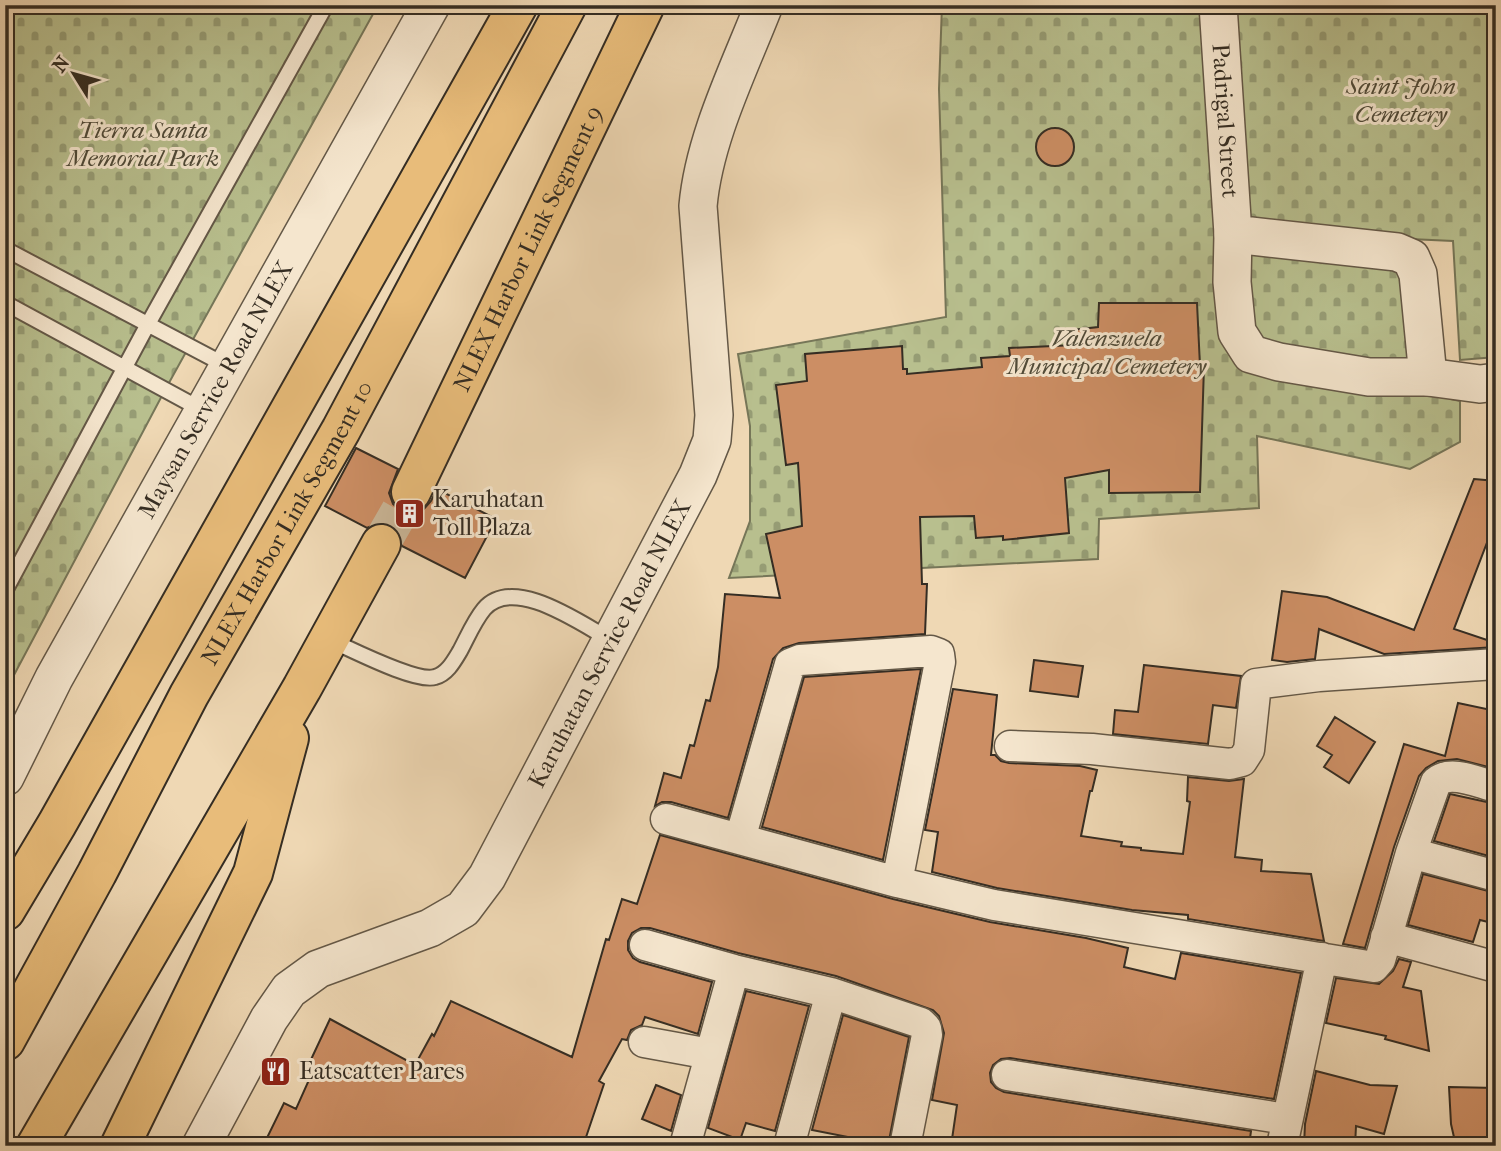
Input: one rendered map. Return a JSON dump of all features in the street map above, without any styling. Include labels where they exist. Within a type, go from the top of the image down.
[{"type":"highway","points":[[5,911],[57,824],[518,5]]},
{"type":"highway","name":"NLEX Harbor Link Segment 10","points":[[5,1041],[97,873],[189,695],[341,430],[567,5]]},
{"type":"highway","name":"NLEX Harbor Link Segment 9","points":[[411,492],[645,5]]},
{"type":"highway","points":[[36,1146],[302,688],[381,544]]},
{"type":"highway","points":[[120,1146],[253,873],[302,688]]},
{"type":"street","name":"Maysan Service Road NLEX","points":[[5,777],[54,678],[430,5]]},
{"type":"street","name":"Karuhatan Service Road NLEX","points":[[201,1146],[269,1019],[289,989],[318,969],[430,928],[463,909],[487,877],[698,475],[712,439],[714,415],[698,206],[701,177],[709,148],[764,5]]},
{"type":"street","name":"Padrigal Street","points":[[1218,5],[1233,234],[1232,282],[1237,332],[1251,354],[1279,362],[1369,377],[1427,377],[1480,384],[1496,382]]},
{"type":"street","points":[[1233,234],[1397,252],[1411,258],[1418,274],[1427,377]]},
{"type":"street","points":[[740,839],[790,664],[800,660],[931,651],[939,654],[940,662],[897,882]]},
{"type":"street","points":[[1010,746],[1091,749],[1230,764],[1242,761],[1249,750],[1256,684],[1319,676],[1496,664]]},
{"type":"street","points":[[666,819],[897,882],[994,905],[1374,967],[1380,960],[1433,787],[1441,777],[1452,776],[1496,787]]},
{"type":"street","points":[[1411,853],[1496,876]]},
{"type":"street","points":[[1386,937],[1496,967]]},
{"type":"street","points":[[645,945],[831,993],[921,1023],[926,1028],[905,1146]]},
{"type":"street","points":[[1007,1075],[1284,1132],[1322,958]]},
{"type":"street","points":[[685,1146],[734,970]]},
{"type":"street","points":[[789,1146],[831,993]]},
{"type":"street","points":[[644,1042],[710,1054]]},
{"type":"lane","points":[[5,591],[148,324],[326,5]]},
{"type":"lane","points":[[5,249],[228,367]]},
{"type":"lane","points":[[5,303],[204,411]]},
{"type":"lane","points":[[329,639],[416,677],[435,677],[450,667],[484,609],[498,598],[518,597],[550,606],[611,640]]},
{"type":"green space","name":"Tierra Santa Memorial Park","points":[[5,5],[378,5],[165,390],[5,692]]},
{"type":"green space","name":"Valenzuela Municipal Cemetery","points":[[942,5],[1205,5],[1230,243],[1380,256],[1403,275],[1418,364],[1451,399],[1460,401],[1460,442],[1410,469],[1257,436],[1259,508],[1099,519],[1098,559],[729,578],[750,521],[750,426],[738,354],[946,317],[939,89]]},
{"type":"green space","name":"Saint John Cemetery","points":[[1222,5],[1496,5],[1496,357],[1460,360],[1453,241],[1248,229]]},
{"type":"building","points":[[1055,128],[1069,133],[1074,147],[1069,161],[1055,166],[1041,161],[1036,147],[1041,133]]},
{"type":"building","points":[[1099,303],[1197,303],[1200,366],[1204,366],[1200,492],[1109,493],[1109,470],[1065,478],[1069,533],[1003,540],[1003,536],[976,538],[974,516],[920,517],[922,584],[927,584],[925,634],[799,643],[783,648],[773,659],[728,818],[671,802],[662,802],[655,806],[664,773],[681,778],[690,745],[694,746],[706,700],[710,701],[718,667],[725,594],[780,598],[766,534],[802,526],[798,463],[786,465],[776,385],[807,381],[805,354],[902,346],[903,369],[907,369],[907,374],[982,367],[981,358],[1010,356],[1009,348],[1074,345],[1072,330],[1098,327]]},
{"type":"building","name":"Karuhatan Toll Plaza","points":[[356,448],[398,469],[389,493],[393,504],[401,511],[412,514],[423,510],[437,489],[496,519],[465,578],[402,546],[400,533],[391,525],[380,522],[367,528],[325,506]]},
{"type":"building","points":[[1474,479],[1496,481],[1496,519],[1454,629],[1496,643],[1496,647],[1384,654],[1319,629],[1315,659],[1287,662],[1272,660],[1282,591],[1327,597],[1414,630]]},
{"type":"building","points":[[1034,660],[1083,666],[1078,697],[1030,691]]},
{"type":"building","points":[[1144,665],[1241,676],[1236,708],[1213,705],[1208,744],[1113,734],[1115,710],[1138,712]]},
{"type":"building","points":[[921,669],[883,860],[762,827],[804,677]]},
{"type":"building","points":[[953,689],[997,695],[991,755],[1001,761],[1080,766],[1097,770],[1081,836],[1122,842],[1121,846],[1141,850],[1183,854],[1190,802],[1187,801],[1188,777],[1229,781],[1244,779],[1235,857],[1262,860],[1261,871],[1311,874],[1324,941],[1188,919],[1188,915],[1132,910],[997,888],[932,872],[938,832],[925,830]]},
{"type":"building","points":[[1458,703],[1496,711],[1496,769],[1457,759],[1438,761],[1419,776],[1394,847],[1365,948],[1343,944],[1404,744],[1445,756]]},
{"type":"building","points":[[1335,717],[1375,742],[1349,783],[1324,767],[1332,755],[1317,746]]},
{"type":"building","points":[[1450,794],[1496,804],[1496,858],[1434,841]]},
{"type":"building","points":[[660,835],[893,899],[990,922],[1128,948],[1124,967],[1175,979],[1181,953],[1301,973],[1274,1099],[1010,1058],[1001,1059],[993,1065],[990,1073],[991,1082],[1004,1092],[1251,1131],[1249,1146],[1208,1146],[1170,1140],[1169,1146],[951,1146],[957,1105],[932,1100],[944,1033],[939,1016],[933,1010],[836,976],[738,953],[650,928],[641,928],[632,933],[628,941],[628,950],[633,958],[712,982],[698,1034],[645,1017],[642,1025],[631,1030],[627,1040],[622,1039],[599,1081],[604,1084],[583,1146],[483,1146],[461,1138],[457,1146],[263,1146],[284,1103],[296,1109],[313,1071],[307,1068],[330,1019],[415,1065],[432,1034],[434,1036],[451,1001],[572,1057],[606,939],[609,940],[622,899],[637,904]]},
{"type":"building","points":[[1423,874],[1496,893],[1496,924],[1480,920],[1473,942],[1408,925]]},
{"type":"building","points":[[1399,959],[1411,962],[1403,987],[1421,991],[1429,1051],[1385,1039],[1386,1036],[1326,1023],[1336,978],[1379,984],[1393,971]]},
{"type":"building","points":[[746,991],[809,1006],[775,1131],[746,1123],[740,1140],[708,1128]]},
{"type":"building","points":[[843,1015],[909,1037],[888,1146],[850,1146],[853,1138],[812,1130]]},
{"type":"building","points":[[1316,1071],[1370,1085],[1397,1086],[1384,1134],[1356,1126],[1355,1146],[1304,1146],[1305,1124]]},
{"type":"building","points":[[656,1085],[681,1095],[671,1131],[642,1119]]},
{"type":"building","points":[[1449,1087],[1496,1088],[1496,1140],[1482,1146],[1456,1146],[1451,1124]]},
{"type":"tunnel","points":[[381,544],[411,492]]},
{"type":"place","name":"Karuhatan Toll Plaza","points":[[410,513]]},
{"type":"place","name":"Eatscatter Pares","points":[[276,1071]]}]
